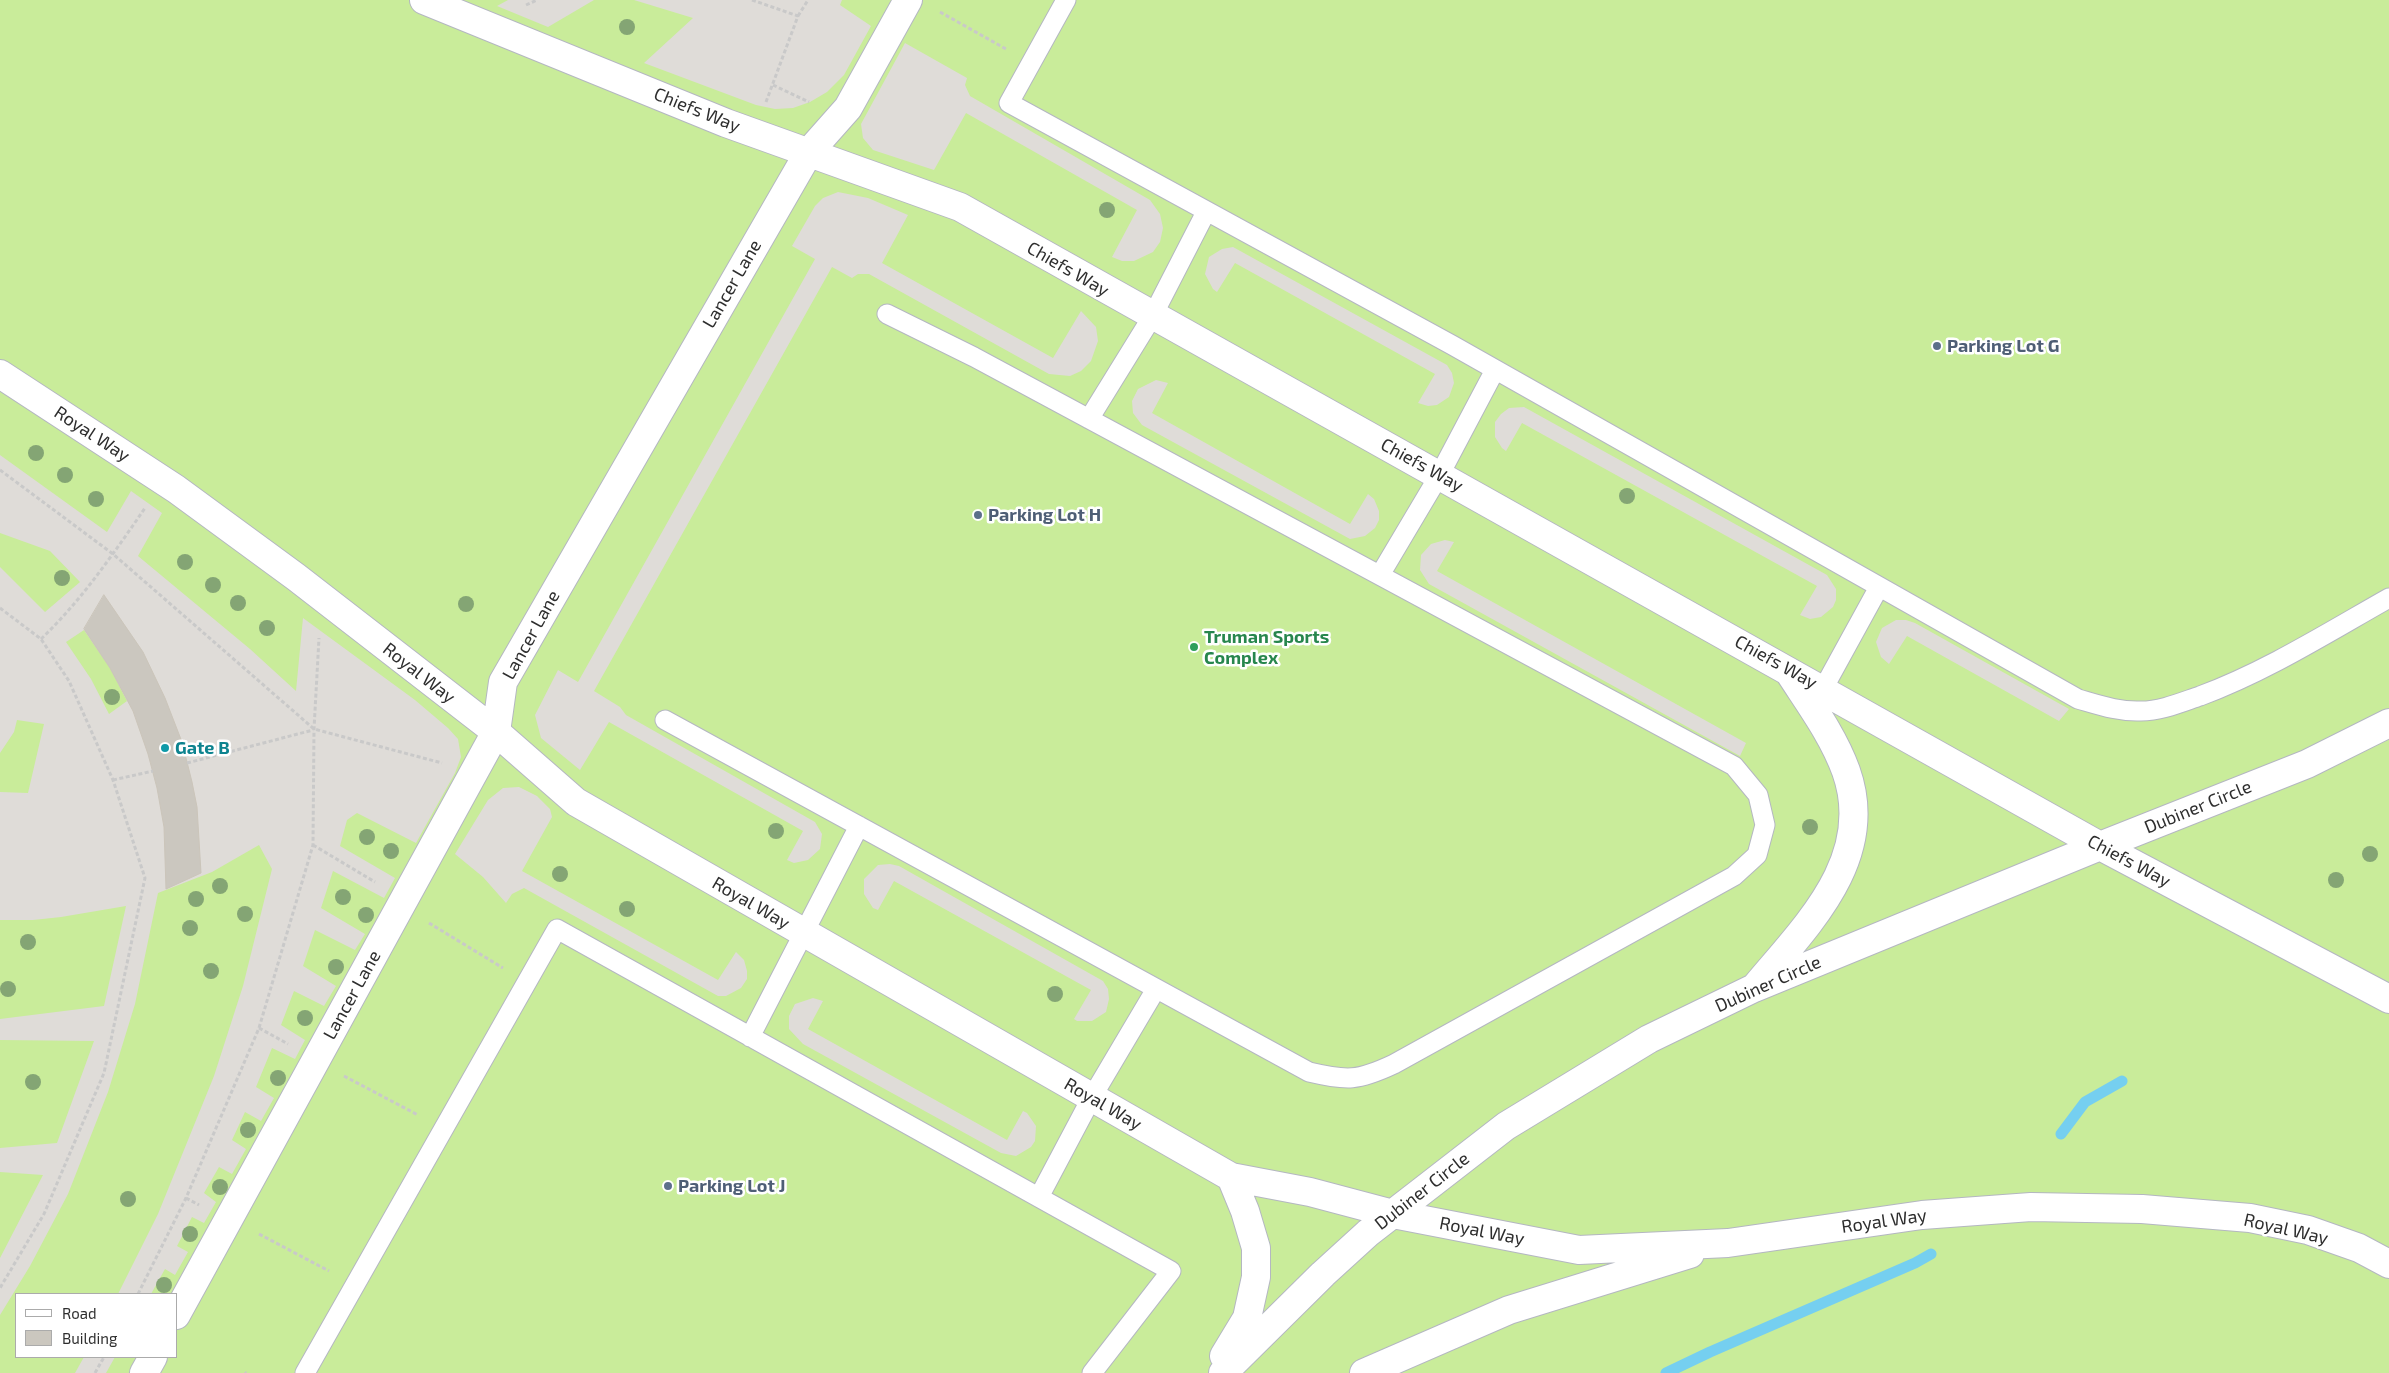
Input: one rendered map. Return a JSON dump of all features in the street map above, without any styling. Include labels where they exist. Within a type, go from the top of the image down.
[{"type":"street","name":"Chiefs Way","points":[[424,0],[726,123],[960,207],[1152,316],[1440,474],[2100,846],[2389,999]]},
{"type":"street","name":"Lancer Lane","points":[[178,1311],[496,732],[503,682],[809,152],[848,108],[908,0]]},
{"type":"street","name":"Royal Way","points":[[0,374],[176,489],[296,577],[496,732],[576,802],[1231,1177],[1310,1192],[1392,1214],[1579,1250],[1728,1243],[1922,1215],[2031,1207],[2142,1209],[2250,1218],[2308,1230],[2359,1248],[2389,1264]]},
{"type":"street","points":[[1754,988],[1815,916],[1837,882],[1847,854],[1851,828],[1852,801],[1846,772],[1830,737],[1786,668]]},
{"type":"street","name":"Dubiner Circle","points":[[1223,1373],[1323,1274],[1392,1214],[1506,1126],[1649,1039],[1754,988],[2100,846],[2307,764],[2389,723]]},
{"type":"street","points":[[1215,1373],[1247,1318],[1256,1276],[1256,1248],[1245,1211],[1231,1177]]},
{"type":"street","points":[[1364,1373],[1509,1310],[1728,1243]]},
{"type":"street","points":[[144,1373],[152,1358]]},
{"type":"lane","points":[[1066,0],[1009,103],[1495,370],[2067,694],[2112,709],[2142,712],[2177,704],[2229,685],[2288,656],[2389,598]]},
{"type":"lane","points":[[1089,419],[1152,316],[1206,212]]},
{"type":"lane","points":[[665,720],[1308,1072],[1340,1079],[1368,1077],[1540,985],[1734,876],[1757,855],[1765,825],[1758,794],[1734,766],[974,357],[887,314]]},
{"type":"lane","points":[[1380,575],[1440,474],[1495,370]]},
{"type":"lane","points":[[1823,689],[1879,587]]},
{"type":"lane","points":[[750,1036],[859,826]]},
{"type":"lane","points":[[304,1373],[557,929],[1172,1271],[1092,1373]]},
{"type":"lane","points":[[1039,1197],[1092,1098],[1156,989]]},
{"type":"path","points":[[752,0],[798,16]]},
{"type":"path","points":[[764,108],[798,16],[808,0]]},
{"type":"path","points":[[937,10],[1031,63]]},
{"type":"path","points":[[772,85],[810,102]]},
{"type":"path","points":[[0,470],[113,554],[314,729],[449,764]]},
{"type":"path","points":[[41,639],[56,625],[113,554],[148,503]]},
{"type":"path","points":[[0,608],[41,639],[69,681],[113,780],[144,878],[104,1073],[44,1214],[0,1288]]},
{"type":"path","points":[[138,1293],[186,1198],[259,1028],[313,845],[314,729],[320,630]]},
{"type":"path","points":[[187,763],[314,729]]},
{"type":"path","points":[[113,780],[153,771]]},
{"type":"path","points":[[313,845],[380,884]]},
{"type":"path","points":[[420,917],[478,953]]},
{"type":"path","points":[[259,1028],[291,1046]]},
{"type":"path","points":[[343,1075],[394,1104]]},
{"type":"path","points":[[256,1232],[307,1260]]},
{"type":"path","points":[[95,1373],[103,1358]]},
{"type":"green space","name":"Truman Sports Complex","points":[[0,0],[2389,0],[2389,1373],[0,1373]]},
{"type":"shaded area","points":[[508,0],[594,0],[548,27],[497,6]]},
{"type":"shaded area","points":[[634,0],[842,0],[840,5],[871,26],[844,75],[827,92],[810,102],[793,108],[775,109],[756,105],[644,63],[693,18]]},
{"type":"shaded area","points":[[905,43],[967,78],[965,85],[970,96],[1150,200],[1160,214],[1163,228],[1160,242],[1153,252],[1134,261],[1122,261],[1112,257],[1137,210],[966,113],[934,170],[873,150],[863,138],[861,124]]},
{"type":"shaded area","points":[[838,192],[868,198],[908,215],[882,263],[1053,358],[1081,311],[1096,327],[1098,341],[1091,361],[1081,371],[1070,376],[1049,374],[869,274],[858,274],[852,278],[832,267],[594,691],[620,707],[626,715],[815,822],[822,834],[820,849],[808,860],[794,863],[787,860],[803,831],[609,722],[580,770],[541,738],[535,715],[558,670],[578,682],[815,259],[792,246],[815,206],[823,198]]},
{"type":"shaded area","points":[[1233,247],[1447,365],[1452,373],[1454,383],[1449,397],[1437,405],[1428,406],[1418,403],[1435,374],[1235,263],[1217,292],[1213,289],[1205,274],[1209,257],[1222,249]]},
{"type":"shaded area","points":[[1156,380],[1168,383],[1152,413],[1350,524],[1368,494],[1374,499],[1379,511],[1379,520],[1375,528],[1365,536],[1350,539],[1142,425],[1133,413],[1132,401],[1138,389]]},
{"type":"shaded area","points":[[1524,407],[1827,575],[1836,589],[1836,600],[1833,607],[1821,617],[1810,619],[1800,615],[1817,586],[1522,423],[1506,451],[1495,437],[1495,422],[1509,408]]},
{"type":"shaded area","points":[[0,455],[107,532],[131,491],[162,513],[138,556],[250,649],[296,691],[303,618],[415,700],[448,728],[458,739],[461,757],[455,773],[416,843],[357,813],[347,820],[340,846],[395,878],[384,898],[333,871],[321,908],[365,934],[355,950],[315,930],[303,966],[336,986],[324,1006],[294,991],[281,1025],[305,1040],[295,1059],[272,1048],[256,1087],[274,1098],[261,1121],[245,1112],[232,1140],[246,1149],[232,1174],[219,1167],[204,1193],[216,1202],[204,1223],[192,1217],[177,1246],[188,1252],[175,1275],[165,1269],[152,1293],[118,1293],[158,1214],[214,1076],[243,986],[272,869],[259,845],[212,872],[158,893],[135,1004],[108,1092],[68,1194],[30,1266],[0,1315],[0,1258],[43,1175],[0,1172],[0,1148],[57,1143],[94,1041],[0,1040],[0,1019],[104,1006],[126,906],[61,917],[33,920],[0,920],[0,792],[28,793],[44,724],[17,720],[14,732],[0,753],[0,567],[45,612],[80,582],[50,551],[0,533]],"holes":[[[84,630],[110,668],[127,701],[109,714],[91,679],[66,642]]]},
{"type":"shaded area","points":[[1445,540],[1454,542],[1437,571],[1746,743],[1740,756],[1429,584],[1420,570],[1421,555],[1431,544]]},
{"type":"shaded area","points":[[1896,620],[1906,620],[1915,623],[2069,709],[2059,721],[1907,636],[1889,664],[1881,657],[1876,642],[1882,628]]},
{"type":"shaded area","points":[[519,787],[537,796],[550,809],[552,817],[522,871],[718,980],[736,952],[744,960],[747,971],[747,979],[741,988],[726,996],[718,996],[524,888],[512,894],[506,903],[483,877],[455,854],[488,800],[503,788]]},
{"type":"shaded area","points":[[890,864],[899,866],[1103,981],[1108,989],[1109,999],[1106,1012],[1092,1021],[1077,1021],[1074,1019],[1091,990],[894,881],[878,910],[873,908],[864,894],[864,879],[878,865]]},
{"type":"shaded area","points":[[813,998],[823,1001],[808,1029],[1007,1140],[1023,1111],[1027,1113],[1036,1126],[1035,1141],[1031,1147],[1016,1156],[1001,1153],[803,1044],[789,1029],[789,1016],[795,1004]]},
{"type":"shaded area","points":[[83,1358],[114,1358],[106,1373],[75,1373]]},
{"type":"building","name":"Gate B","points":[[104,595],[143,652],[165,698],[182,742],[192,782],[197,807],[201,873],[166,889],[164,827],[157,788],[148,754],[133,711],[110,668],[84,629]]},
{"type":"waterway","points":[[2061,1134],[2085,1102],[2122,1081]]},
{"type":"waterway","points":[[1666,1373],[1915,1263],[1931,1254]]},
{"type":"place","name":"Parking Lot G","points":[[1937,346]]},
{"type":"place","name":"Parking Lot H","points":[[978,515]]},
{"type":"place","name":"Truman Sports Complex","points":[[1194,647]]},
{"type":"place","name":"Gate B","points":[[165,748]]},
{"type":"place","name":"Parking Lot J","points":[[668,1186]]}]
